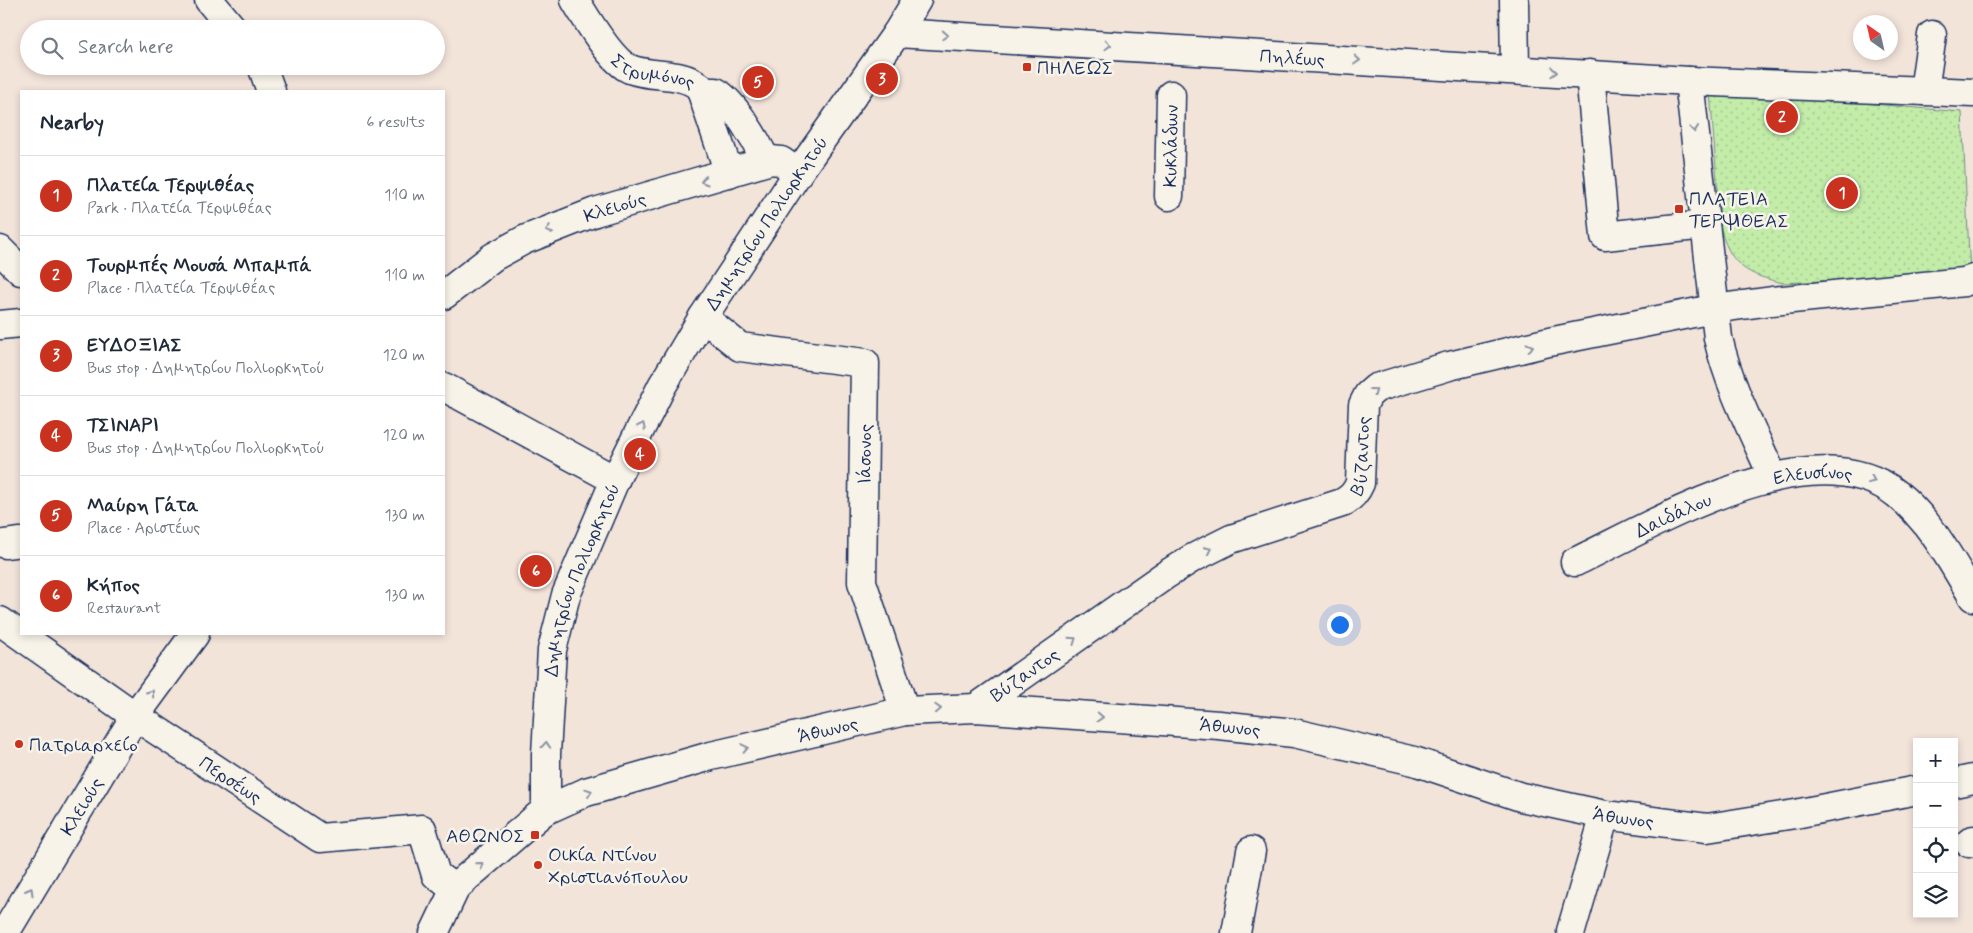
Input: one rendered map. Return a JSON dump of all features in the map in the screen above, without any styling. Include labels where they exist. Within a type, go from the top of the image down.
[{"type":"street","name":"Στρυμόνος","points":[[575,0],[597,34],[624,66],[637,71],[686,79],[696,83],[703,92],[729,173]]},
{"type":"street","name":"Δημητρίου Πολιορκητού","points":[[544,811],[546,802],[546,754],[552,650],[566,594],[616,480],[662,386],[703,317],[798,172],[897,32],[917,0]]},
{"type":"street","points":[[1514,0],[1515,70]]},
{"type":"street","points":[[212,1],[226,20]]},
{"type":"street","name":"Πηλέως","points":[[897,32],[1689,81],[1973,93]]},
{"type":"street","points":[[1924,91],[1932,35]]},
{"type":"street","points":[[1590,74],[1605,236],[1705,224]]},
{"type":"street","points":[[265,75],[271,90]]},
{"type":"street","name":"Ελευσίνος","points":[[1689,81],[1713,309],[1721,353],[1773,477],[1811,471],[1835,470],[1856,474],[1879,482],[1897,494],[1917,512],[1950,558],[1973,598]]},
{"type":"street","points":[[703,92],[712,91],[720,95],[751,134],[766,161],[781,161],[798,172]]},
{"type":"street","name":"Κυκλάδων","points":[[1170,196],[1171,95]]},
{"type":"street","name":"Κλειούς","points":[[445,294],[493,257],[524,240],[595,212],[766,161]]},
{"type":"street","points":[[0,250],[20,271]]},
{"type":"street","name":"Βύζαντος","points":[[976,708],[1191,559],[1248,533],[1284,523],[1342,503],[1350,498],[1357,492],[1360,483],[1363,405],[1368,395],[1376,388],[1449,366],[1540,344],[1713,309],[1772,301],[1964,282],[1973,279]]},
{"type":"street","name":"Ιάσονος","points":[[703,317],[740,346],[865,363],[862,582],[905,711]]},
{"type":"street","points":[[0,325],[20,323]]},
{"type":"street","points":[[445,388],[616,480]]},
{"type":"street","name":"Δαιδάλου","points":[[1575,562],[1720,493],[1773,477]]},
{"type":"street","name":"Περσέως","points":[[0,621],[135,716],[320,838],[422,829],[436,875],[455,889]]},
{"type":"street","name":"Κλειούς","points":[[5,933],[100,770],[135,716],[194,635]]},
{"type":"street","name":"Άθωνος","points":[[544,811],[586,792],[664,768],[905,711],[976,708],[1219,724],[1294,733],[1414,761],[1521,797],[1605,815],[1707,828],[1795,814],[1913,791]]},
{"type":"street","points":[[1958,782],[1973,780]]},
{"type":"street","points":[[434,933],[455,889],[544,811]]},
{"type":"street","points":[[1571,931],[1605,815]]},
{"type":"street","points":[[1236,933],[1251,851]]},
{"type":"green space","points":[[1710,92],[1962,112],[1970,273],[1783,283],[1751,273],[1736,261],[1730,253],[1721,231]]},
{"type":"place","name":"ΠΗΛΕΩΣ","points":[[1027,67]]},
{"type":"place","name":"ΕΥΔΟΞΙΑΣ","points":[[882,79]]},
{"type":"place","name":"Μαύρη Γάτα","points":[[758,82]]},
{"type":"place","name":"Τουρμπές Μουσά Μπαμπά","points":[[1782,117]]},
{"type":"place","name":"Πλατεία Τερψιθέας","points":[[1842,193]]},
{"type":"place","name":"ΠΛΑΤΕΙΑ ΤΕΡΨΙΘΕΑΣ","points":[[1679,209]]},
{"type":"place","name":"ΤΣΙΝΑΡΙ","points":[[640,454]]},
{"type":"place","name":"Κήπος","points":[[536,571]]},
{"type":"place","name":"Πατριαρχείο","points":[[19,744]]},
{"type":"place","name":"ΑΘΩΝΟΣ","points":[[535,835]]},
{"type":"place","name":"Οικία Ντίνου Χριστιανόπουλου","points":[[538,865]]}]
